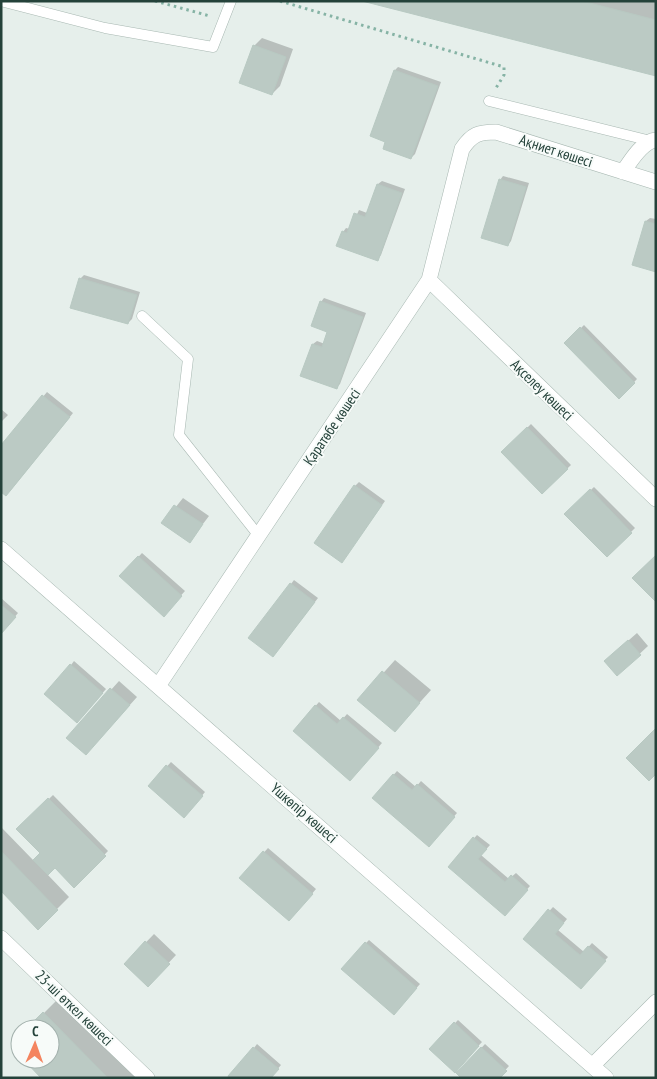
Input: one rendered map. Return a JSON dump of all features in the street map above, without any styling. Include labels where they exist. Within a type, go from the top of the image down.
[{"type":"street","name":"Ақниет көшесі","points":[[462,149],[470,137],[480,132],[496,132],[656,182]]},
{"type":"street","points":[[622,172],[634,155],[653,141]]},
{"type":"street","name":"Қаратөбе көшесі","points":[[158,686],[260,536],[429,280],[462,149]]},
{"type":"street","name":"Ақселеу көшесі","points":[[429,280],[656,500]]},
{"type":"street","name":"Үшкөпір көшесі","points":[[1,549],[606,1078]]},
{"type":"street","name":"23-ші өткел көшесі","points":[[2,945],[147,1078]]},
{"type":"street","points":[[593,1066],[656,1002]]},
{"type":"lane","points":[[2,1],[105,28],[212,47],[231,1]]},
{"type":"lane","points":[[489,101],[653,141]]},
{"type":"lane","points":[[142,316],[188,358],[180,435],[260,536]]},
{"type":"path","points":[[155,1],[224,20]]},
{"type":"path","points":[[280,1],[504,67],[504,75],[489,101]]},
{"type":"building","points":[[362,1],[582,1],[656,20],[656,76]]},
{"type":"building","points":[[253,45],[286,57],[272,95],[239,83]]},
{"type":"building","points":[[394,70],[438,86],[411,159],[383,149],[385,142],[370,136]]},
{"type":"building","points":[[499,179],[526,187],[508,246],[481,238]]},
{"type":"building","points":[[377,184],[402,193],[378,261],[336,246],[342,231],[347,233],[354,213],[365,217]]},
{"type":"building","points":[[645,221],[656,224],[656,272],[632,265]]},
{"type":"building","points":[[79,278],[137,295],[128,324],[70,308]]},
{"type":"building","points":[[320,301],[363,317],[337,389],[300,376],[312,344],[322,347],[327,332],[311,326]]},
{"type":"building","points":[[580,327],[635,383],[619,399],[564,343]]},
{"type":"building","points":[[42,395],[70,417],[6,496],[1,492],[1,445]]},
{"type":"building","points":[[527,427],[568,469],[542,494],[501,452]]},
{"type":"building","points":[[354,485],[382,505],[342,563],[314,543]]},
{"type":"building","points":[[590,489],[632,533],[607,557],[564,514]]},
{"type":"building","points":[[174,505],[203,524],[190,543],[161,523]]},
{"type":"building","points":[[656,555],[656,602],[632,578]]},
{"type":"building","points":[[138,556],[182,596],[164,617],[119,576]]},
{"type":"building","points":[[290,583],[315,602],[273,657],[248,638]]},
{"type":"building","points":[[1,605],[16,617],[1,634]]},
{"type":"building","points":[[628,640],[641,655],[617,676],[604,661]]},
{"type":"building","points":[[70,664],[103,693],[77,723],[44,694]]},
{"type":"building","points":[[382,671],[420,703],[395,732],[357,700]]},
{"type":"building","points":[[110,688],[130,705],[86,755],[66,738]]},
{"type":"building","points":[[315,705],[337,724],[343,717],[379,748],[350,781],[293,731]]},
{"type":"building","points":[[656,728],[656,774],[649,781],[626,758]]},
{"type":"building","points":[[166,765],[203,796],[184,818],[148,786]]},
{"type":"building","points":[[393,774],[412,790],[417,784],[455,817],[429,847],[372,798]]},
{"type":"building","points":[[48,798],[106,856],[74,888],[55,868],[48,875],[33,860],[40,853],[16,829]]},
{"type":"building","points":[[473,837],[487,849],[478,859],[505,882],[511,875],[528,890],[505,916],[448,867]]},
{"type":"building","points":[[1,851],[58,910],[38,930],[1,891]]},
{"type":"building","points":[[263,851],[313,894],[289,921],[239,878]]},
{"type":"building","points":[[548,909],[564,923],[555,934],[580,955],[588,946],[606,961],[581,989],[523,939]]},
{"type":"building","points":[[145,941],[170,964],[148,987],[124,964]]},
{"type":"building","points":[[365,942],[417,988],[394,1015],[341,969]]},
{"type":"building","points":[[43,1012],[50,1019],[36,1019]]},
{"type":"building","points":[[454,1022],[479,1046],[455,1073],[429,1049]]},
{"type":"building","points":[[60,1029],[108,1078],[41,1078],[32,1069],[60,1069]]},
{"type":"building","points":[[253,1047],[279,1069],[271,1078],[229,1078],[228,1076]]},
{"type":"building","points":[[481,1047],[507,1071],[500,1078],[461,1078],[456,1073]]}]
